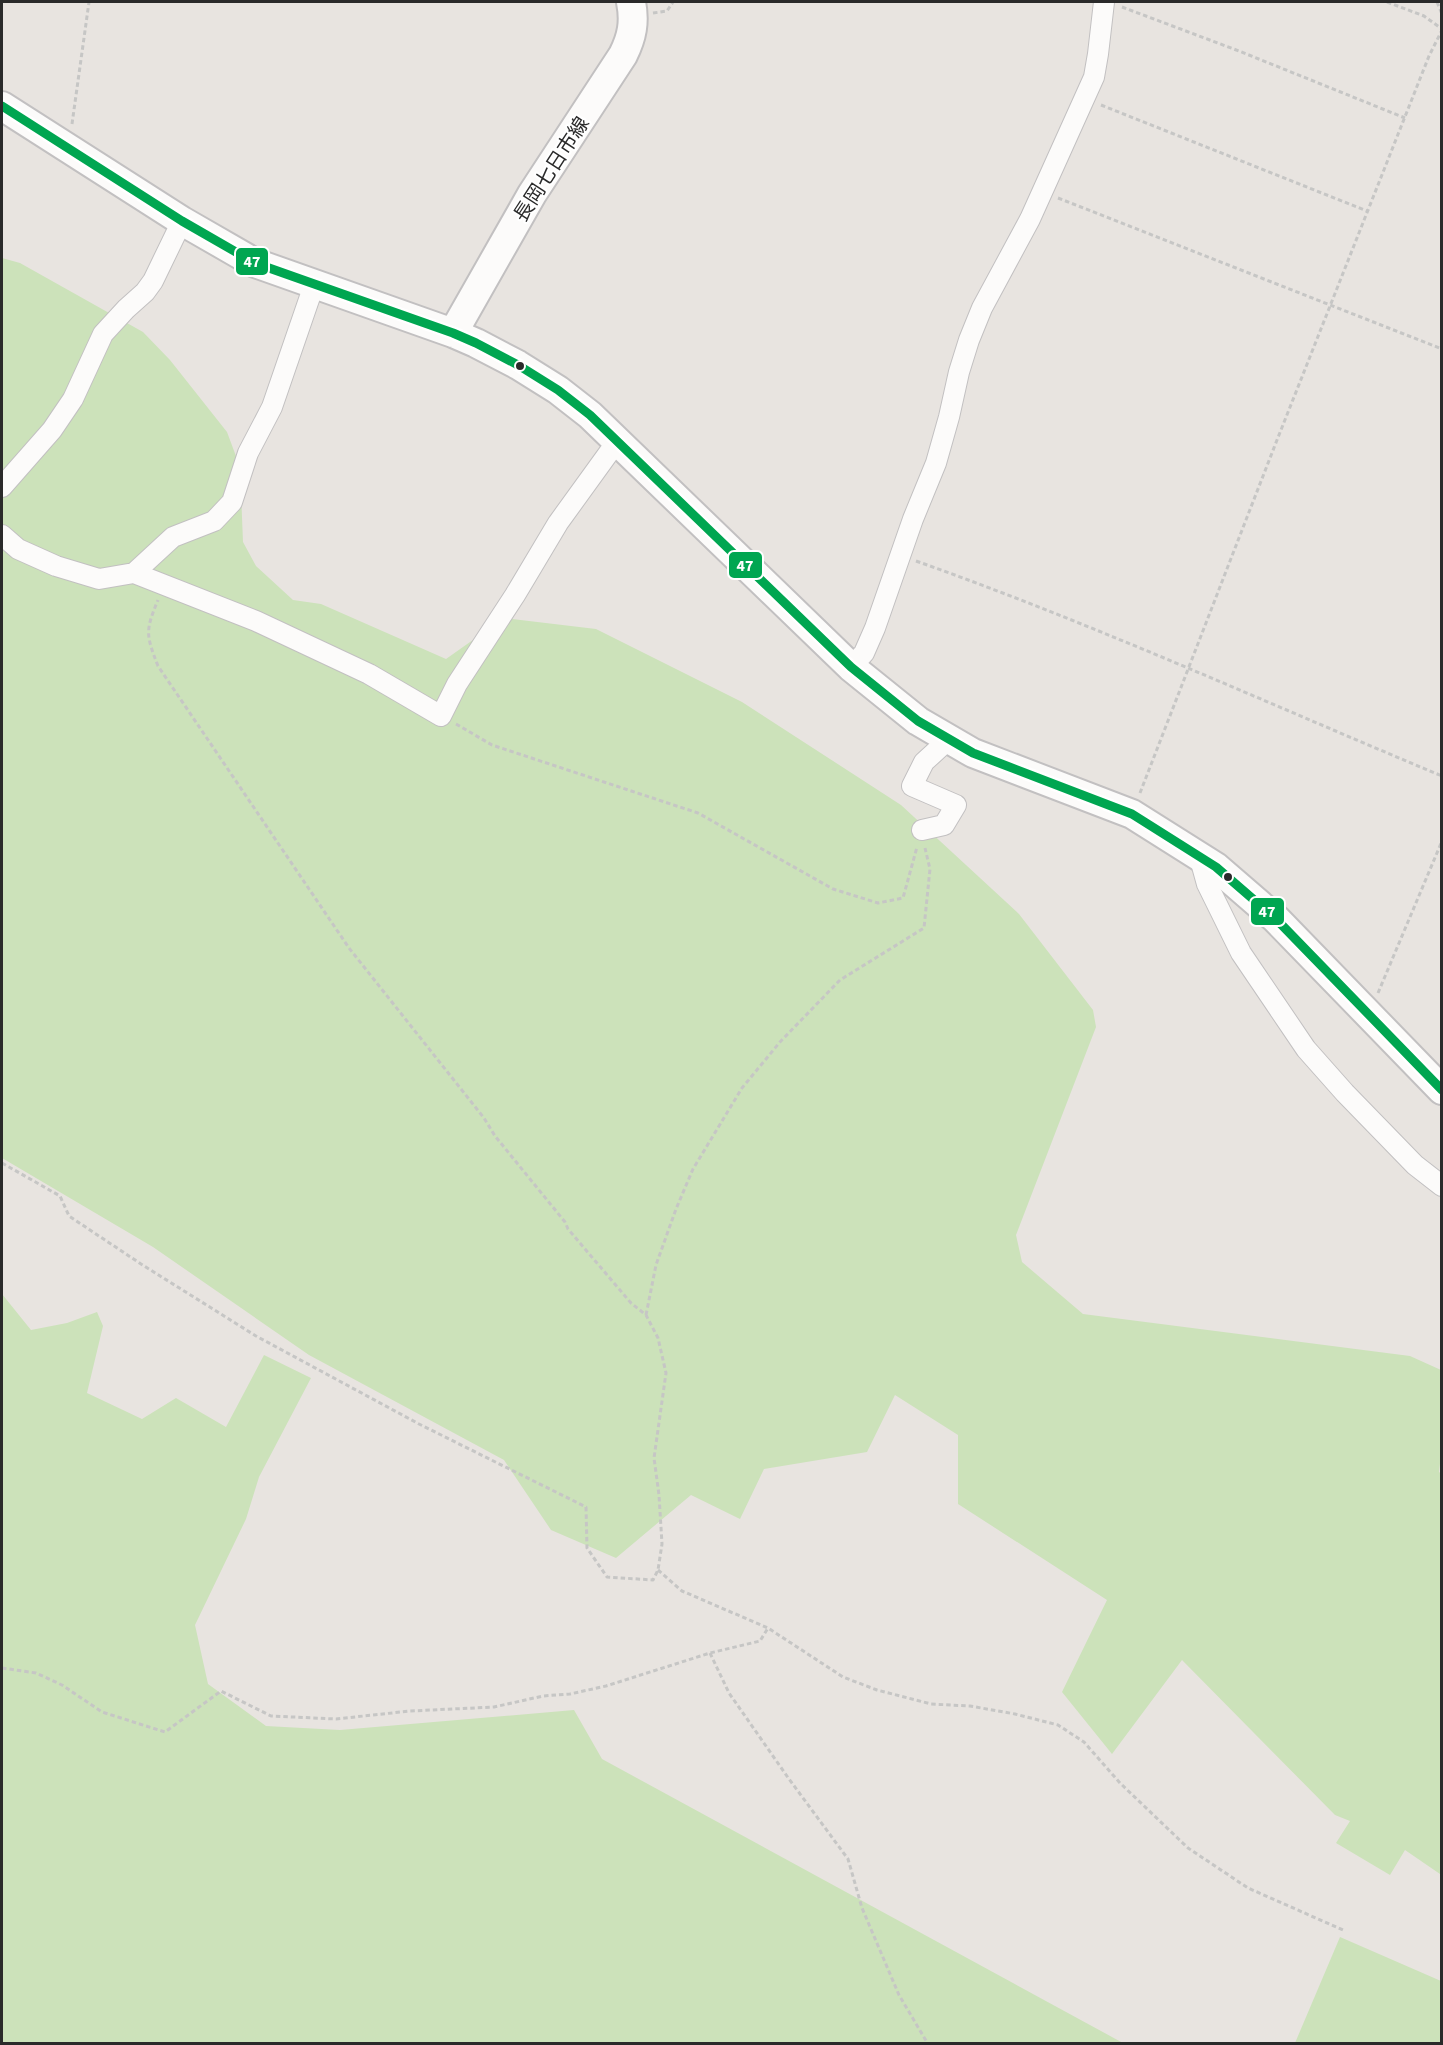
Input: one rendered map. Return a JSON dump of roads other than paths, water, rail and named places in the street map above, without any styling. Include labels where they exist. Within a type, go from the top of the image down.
[{"type":"main road","name":"長岡七日市線","points":[[453,333],[532,194],[623,55],[631,39],[634,16],[631,2]]},
{"type":"main road","points":[[2,106],[182,221],[255,263],[453,333],[518,365],[558,390],[618,440],[851,667],[918,721],[948,740],[1009,769],[1132,814],[1199,855],[1248,892],[1276,919],[1442,1090]]},
{"type":"street","points":[[851,667],[864,653],[875,628],[936,463],[969,340],[982,308],[1030,219],[1094,77],[1112,4]]},
{"type":"street","points":[[2,487],[51,430],[73,399],[103,334],[145,292],[182,221]]},
{"type":"street","points":[[134,573],[172,537],[214,521],[232,502],[248,453],[272,407],[314,285]]},
{"type":"street","points":[[2,535],[18,549],[56,566],[99,579],[134,573],[256,621],[359,669],[441,716],[457,684],[515,595],[558,523],[618,440]]},
{"type":"street","points":[[922,830],[944,825],[956,805],[912,786],[924,762],[948,740]]},
{"type":"street","points":[[1199,855],[1207,884],[1241,952],[1306,1049],[1415,1165],[1442,1186]]}]
